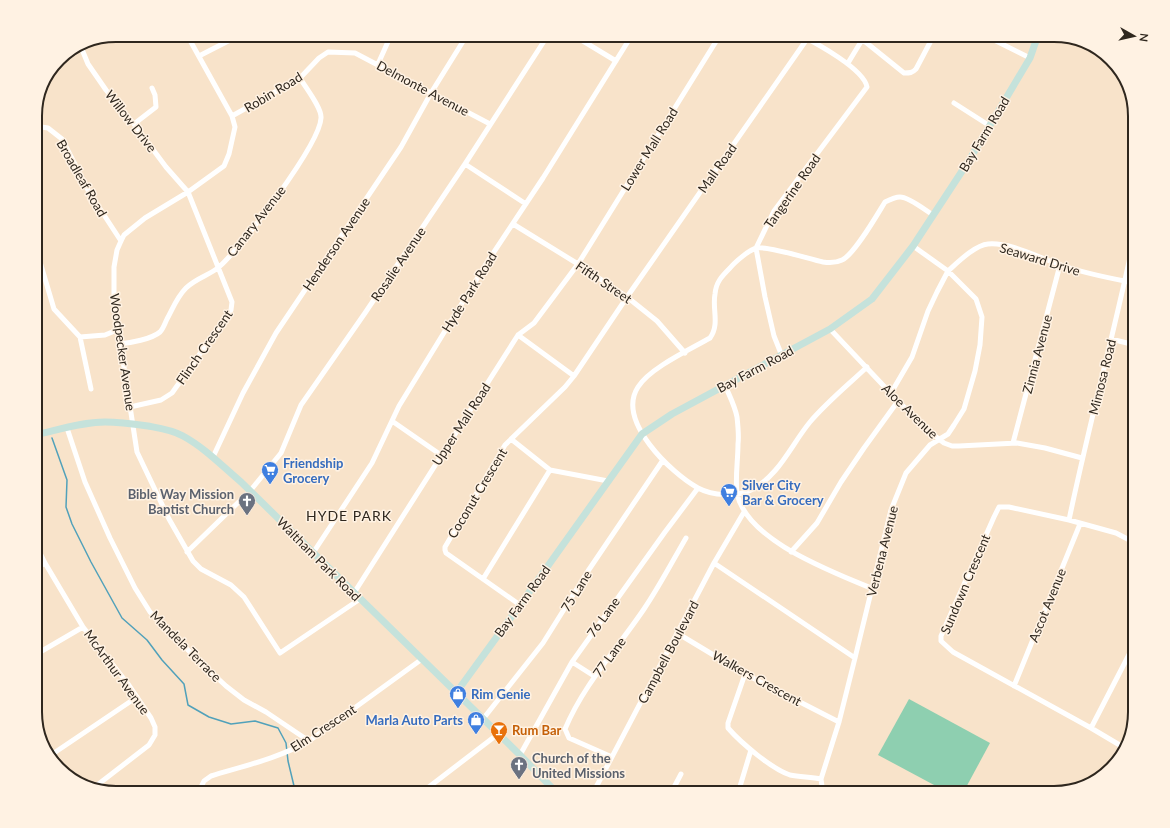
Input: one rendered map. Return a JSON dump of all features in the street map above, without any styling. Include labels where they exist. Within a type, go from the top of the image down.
[{"type":"street","name":"Woodpecker Avenue","points":[[192,42],[232,116],[235,127],[229,154],[224,166],[188,192],[144,218],[124,235],[117,250],[114,267],[114,302],[117,330],[137,452],[169,519],[193,561],[201,568],[231,585],[244,597],[280,653],[360,599]]},
{"type":"street","points":[[199,56],[226,42]]},
{"type":"street","points":[[378,64],[388,42]]},
{"type":"street","name":"Henderson Avenue","points":[[212,457],[276,333],[401,147],[431,93],[463,42]]},
{"type":"street","name":"Rosalie Avenue","points":[[187,552],[250,492],[281,453],[301,405],[465,164],[543,42]]},
{"type":"street","points":[[584,42],[616,62]]},
{"type":"street","name":"Hyde Park Road","points":[[313,554],[372,462],[399,406],[482,270],[526,204],[628,42]]},
{"type":"street","name":"Lower Mall Road","points":[[578,264],[716,42]]},
{"type":"street","name":"Mall Road","points":[[627,297],[805,42]]},
{"type":"street","points":[[812,42],[848,63],[861,42]]},
{"type":"street","points":[[870,42],[904,73],[908,73],[916,69],[930,42]]},
{"type":"street","points":[[998,42],[1030,58]]},
{"type":"street","name":"Bay Farm Road","points":[[456,693],[642,434],[672,414],[830,329],[872,300],[913,246],[968,162],[1030,58],[1036,42]]},
{"type":"street","name":"Willow Drive","points":[[81,51],[103,85],[166,167],[188,192]]},
{"type":"street","name":"Robin Road","points":[[232,116],[300,78],[319,58],[328,52],[355,53]]},
{"type":"street","name":"Delmonte Avenue","points":[[355,53],[490,124]]},
{"type":"street","name":"Tangerine Road","points":[[756,248],[774,211],[867,87],[848,63]]},
{"type":"street","name":"Canary Avenue","points":[[120,344],[139,341],[160,332],[178,298],[187,287],[201,276],[218,267],[256,225],[314,139],[320,125],[322,115],[300,78]]},
{"type":"street","points":[[134,124],[156,108],[156,95],[152,88]]},
{"type":"street","points":[[954,103],[990,126]]},
{"type":"street","name":"Broadleaf Road","points":[[42,127],[48,128],[62,139],[89,192],[121,241]]},
{"type":"street","points":[[465,164],[526,204]]},
{"type":"street","name":"Flinch Crescent","points":[[130,407],[161,400],[172,393],[231,310],[232,302],[188,192]]},
{"type":"street","points":[[867,367],[811,421],[768,479],[751,490],[737,494],[712,493],[698,488],[681,476],[663,460],[642,434],[634,418],[632,403],[637,388],[649,374],[710,338],[714,333],[716,326],[714,295],[717,284],[721,276],[734,263],[756,248],[766,248],[831,263],[843,260],[853,251],[885,202],[891,199],[900,197],[907,198],[933,215]]},
{"type":"street","name":"Fifth Street","points":[[513,224],[578,264],[627,297],[658,321],[685,353]]},
{"type":"street","name":"Seaward Drive","points":[[891,393],[912,357],[928,311],[936,292],[948,271],[967,254],[987,244],[1007,246],[1096,276],[1128,281]]},
{"type":"street","points":[[913,246],[948,271]]},
{"type":"street","points":[[756,248],[774,336],[782,356]]},
{"type":"street","name":"Mimosa Road","points":[[1069,520],[1082,458],[1128,263]]},
{"type":"street","name":"Upper Mall Road","points":[[354,593],[518,335],[534,323],[578,264]]},
{"type":"street","name":"Zinnia Avenue","points":[[1013,443],[1060,265]]},
{"type":"street","points":[[42,269],[54,309],[80,337],[92,389]]},
{"type":"street","name":"Verbena Avenue","points":[[822,786],[822,779],[839,722],[873,589],[891,510],[906,473],[930,445],[948,434],[964,409],[975,371],[980,345],[982,316],[976,299],[948,271]]},
{"type":"street","name":"Coconut Crescent","points":[[520,605],[446,553],[445,547],[505,445],[565,387],[627,297]]},
{"type":"street","name":"Aloe Avenue","points":[[830,329],[898,401],[939,440],[949,445],[959,446],[1013,443],[1045,448],[1082,458]]},
{"type":"street","points":[[80,337],[105,334],[117,330]]},
{"type":"street","points":[[518,335],[574,376]]},
{"type":"street","points":[[1111,339],[1128,343]]},
{"type":"street","points":[[725,385],[737,416],[737,494],[744,512],[763,532],[791,552],[805,560],[873,589]]},
{"type":"street","points":[[791,552],[817,523],[841,482],[898,401]]},
{"type":"street","points":[[392,421],[441,454]]},
{"type":"street","name":"Waltham Park Road","points":[[42,433],[104,422],[133,424],[162,429],[179,434],[199,446],[250,492],[550,786]]},
{"type":"street","name":"Mandela Terrace","points":[[67,428],[85,482],[110,538],[135,588],[150,612],[226,686],[244,700],[266,712],[308,741]]},
{"type":"street","name":"Coconut Crescent","points":[[511,439],[550,470],[608,481]]},
{"type":"street","name":"75 Lane","points":[[483,719],[543,643],[588,571],[663,460]]},
{"type":"street","points":[[483,579],[550,470]]},
{"type":"street","name":"76 Lane","points":[[520,755],[572,662],[664,532],[698,488]]},
{"type":"street","name":"Sundown Crescent","points":[[1119,746],[1091,728],[953,652],[941,641],[941,636],[999,507],[1009,507],[1069,520],[1116,533],[1128,539]]},
{"type":"street","name":"Campbell Boulevard","points":[[597,786],[714,563],[744,512]]},
{"type":"street","name":"Ascot Avenue","points":[[1014,686],[1080,524]]},
{"type":"street","name":"77 Lane","points":[[612,757],[569,738],[565,729],[569,719],[594,676],[644,608],[686,538]]},
{"type":"street","name":"McArthur Avenue","points":[[42,557],[83,627],[128,684],[151,718],[154,727],[155,735],[149,745],[99,783]]},
{"type":"street","points":[[714,563],[855,658]]},
{"type":"street","points":[[42,651],[83,627]]},
{"type":"street","name":"Walkers Crescent","points":[[677,633],[745,674],[839,722]]},
{"type":"street","points":[[1091,728],[1128,657]]},
{"type":"street","name":"Elm Crescent","points":[[202,786],[204,781],[211,776],[276,757],[308,741],[422,659]]},
{"type":"street","points":[[572,662],[594,676]]},
{"type":"street","points":[[745,674],[728,723],[728,728],[751,750],[782,771],[791,775],[822,779]]},
{"type":"street","points":[[54,752],[137,697]]},
{"type":"street","points":[[430,786],[498,734]]},
{"type":"street","points":[[740,786],[751,750]]},
{"type":"street","points":[[674,786],[680,774]]},
{"type":"green space","points":[[909,699],[990,743],[967,786],[936,786],[878,755]]},
{"type":"waterway","points":[[52,438],[67,480],[66,507],[72,524],[122,618],[147,640],[162,660],[184,684],[188,705],[209,717],[231,724],[255,721],[278,728],[286,743],[288,761],[294,786]]},
{"type":"place","name":"Friendship Grocery","points":[[270,485]]},
{"type":"place","name":"Silver City Bar & Grocery","points":[[729,507]]},
{"type":"place","name":"Bible Way Mission Baptist Church","points":[[247,516]]},
{"type":"place","name":"Rim Genie","points":[[458,709]]},
{"type":"place","name":"Marla Auto Parts","points":[[476,735]]},
{"type":"place","name":"Rum Bar","points":[[499,745]]},
{"type":"place","name":"Church of the United Missions","points":[[519,780]]},
{"type":"district","name":"HYDE PARK","points":[[349,515]]}]
